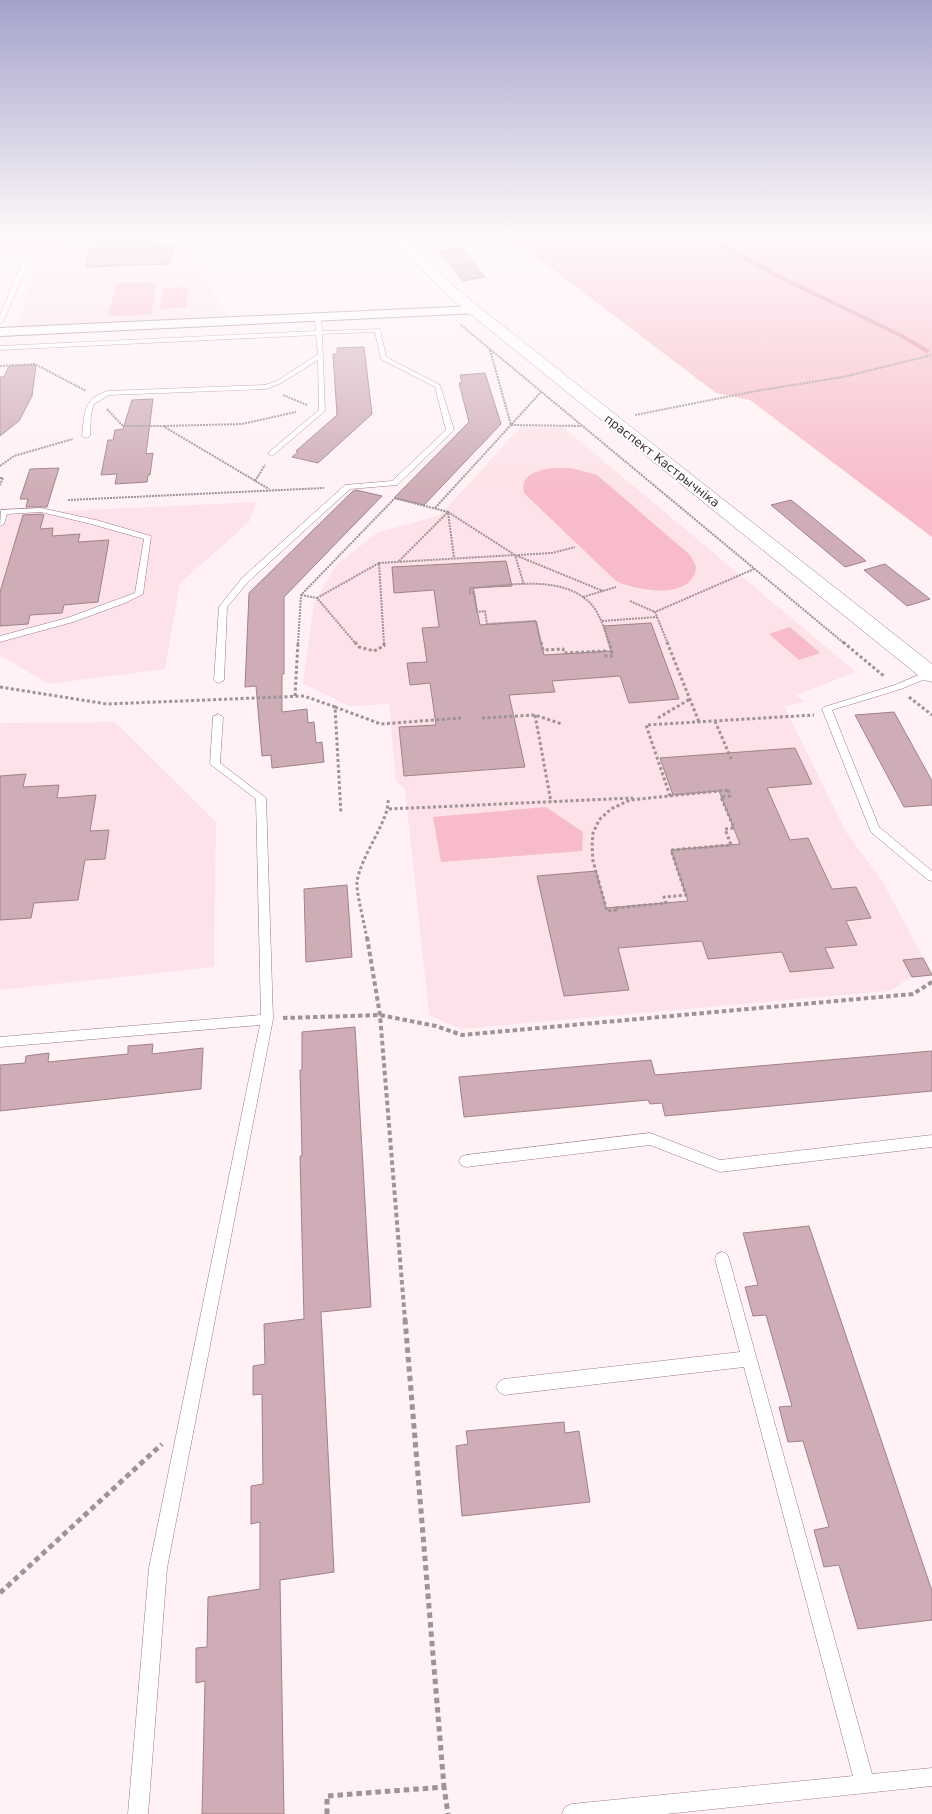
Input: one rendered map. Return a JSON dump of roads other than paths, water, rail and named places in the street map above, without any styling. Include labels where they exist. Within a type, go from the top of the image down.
[{"type":"main road","name":"праспект Кастрычніка","points":[[491,324],[931,674]]},
{"type":"street","points":[[0,332],[190,324]]},
{"type":"lane","points":[[272,454],[322,411],[318,324]]},
{"type":"lane","points":[[0,348],[378,330],[383,358],[438,386],[450,430],[394,483],[348,487],[245,580],[223,607],[219,680]]},
{"type":"lane","points":[[86,436],[90,403],[96,396],[108,393],[266,387],[278,382],[321,355]]},
{"type":"lane","points":[[0,524],[4,512],[41,510],[93,522],[148,538],[138,594],[118,603],[30,632],[0,638]]},
{"type":"lane","points":[[931,674],[898,687],[828,709],[875,829],[932,877]]},
{"type":"lane","points":[[138,1814],[158,1568],[267,1019],[261,798],[215,764],[218,717]]},
{"type":"lane","points":[[0,1042],[267,1019]]},
{"type":"lane","points":[[466,1161],[650,1140],[720,1166],[932,1141]]},
{"type":"lane","points":[[722,1260],[865,1784]]},
{"type":"lane","points":[[504,1387],[749,1359]]},
{"type":"lane","points":[[572,1814],[932,1776]]},
{"type":"waterway","points":[[876,324],[927,351]]}]
